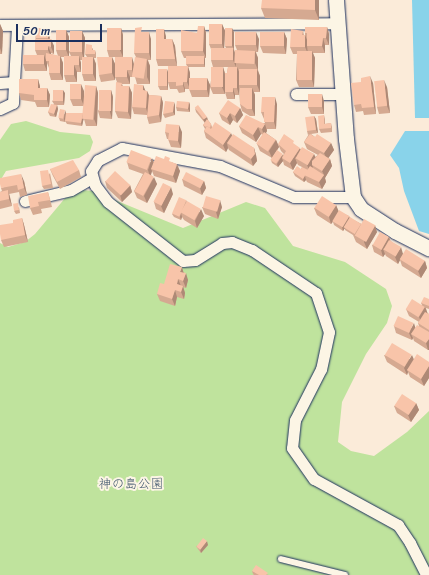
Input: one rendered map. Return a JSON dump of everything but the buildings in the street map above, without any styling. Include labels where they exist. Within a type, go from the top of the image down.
[{"type":"street","points":[[336,0],[352,197],[361,209],[395,231],[429,248]]},
{"type":"street","points":[[0,26],[338,23]]},
{"type":"street","points":[[0,109],[13,103],[17,26]]},
{"type":"street","points":[[0,83],[14,82]]},
{"type":"street","points":[[296,94],[343,94]]},
{"type":"street","points":[[352,197],[294,197],[220,166],[122,148],[98,160],[92,171],[92,178],[108,202],[183,261],[196,260],[222,243],[232,242],[252,250],[316,293],[329,332],[322,369],[295,420],[292,448],[314,479],[398,525],[410,543],[426,575]]},
{"type":"street","points":[[25,201],[71,190],[92,178]]},
{"type":"lane","points":[[281,559],[345,575]]},
{"type":"green space","points":[[26,121],[60,132],[90,135],[93,142],[90,151],[79,158],[6,171],[0,181],[0,140],[11,124]]},
{"type":"green space","name":"神の島公園","points":[[82,190],[93,191],[183,228],[246,202],[265,208],[293,246],[345,262],[386,289],[392,306],[387,323],[366,354],[342,402],[338,442],[351,451],[374,456],[407,432],[429,411],[429,575],[0,575],[0,243],[8,247],[25,242],[35,234],[66,197]]},
{"type":"water","points":[[412,0],[429,0],[429,118],[415,118]]},
{"type":"water","points":[[405,131],[429,131],[429,234],[419,231],[404,191],[399,168],[390,155]]}]
